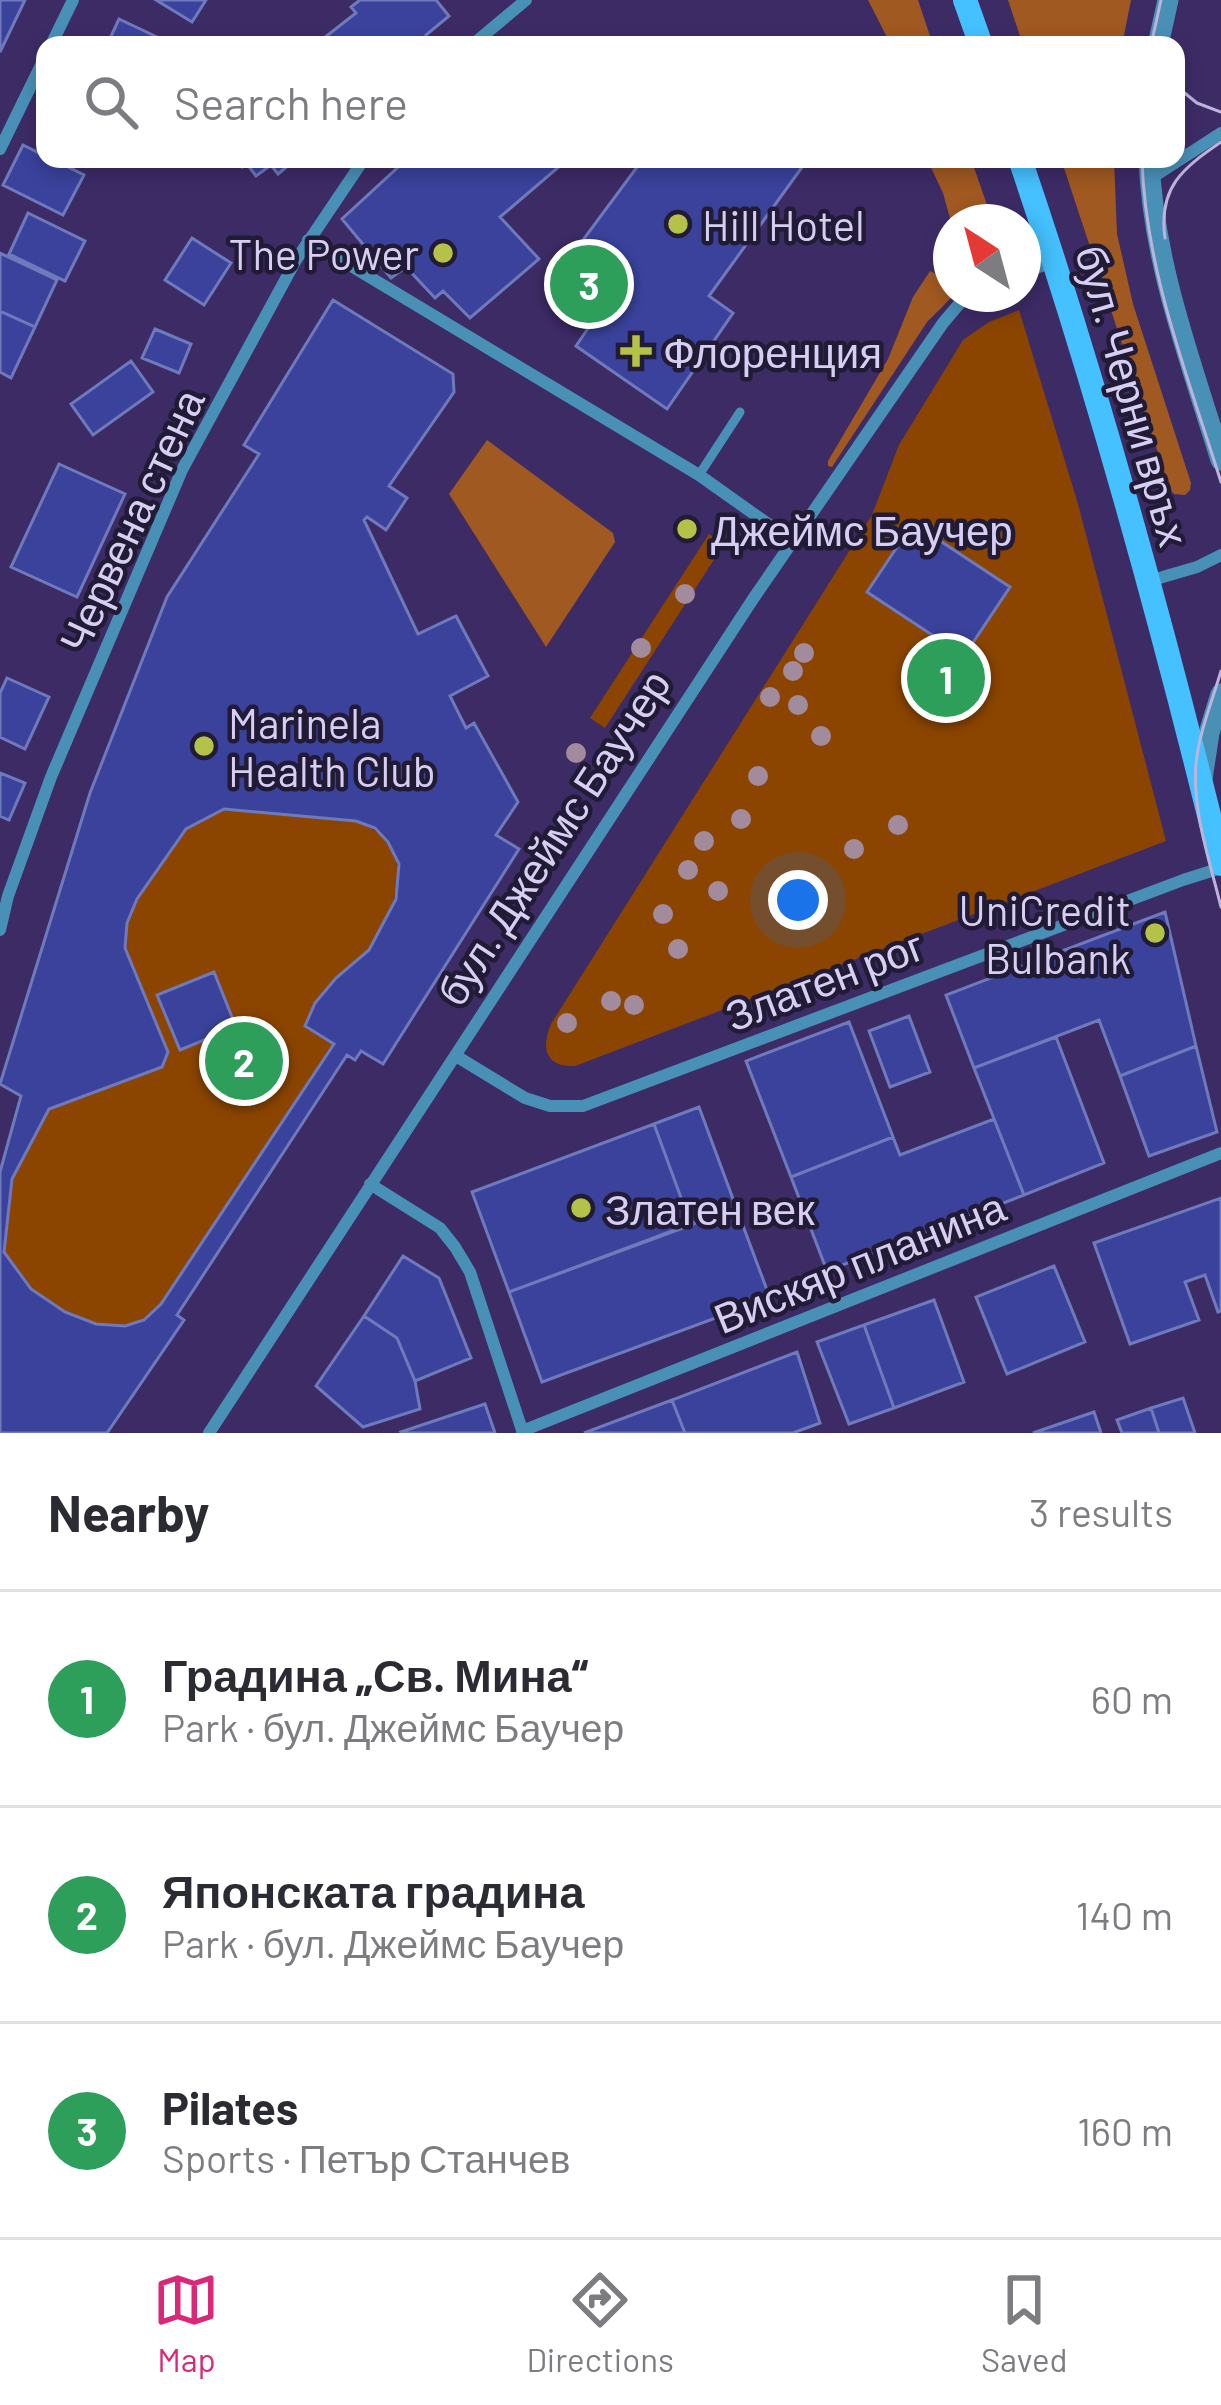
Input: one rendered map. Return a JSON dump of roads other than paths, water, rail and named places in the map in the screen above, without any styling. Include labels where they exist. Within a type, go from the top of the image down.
[{"type":"main road","points":[[965,0],[978,36]]},
{"type":"main road","name":"бул. Черни връх","points":[[1023,168],[1120,476],[1221,866]]},
{"type":"street","points":[[55,36],[73,0]]},
{"type":"street","points":[[483,36],[526,0]]},
{"type":"street","points":[[1160,36],[1168,0]]},
{"type":"street","points":[[0,149],[36,75]]},
{"type":"street","points":[[1185,151],[1221,133]]},
{"type":"street","name":"Червена стена","points":[[0,930],[51,777],[182,470],[308,240],[358,168]]},
{"type":"street","points":[[1149,169],[1164,269],[1221,460]]},
{"type":"street","points":[[308,240],[699,475],[792,541]]},
{"type":"street","points":[[1041,266],[1055,262]]},
{"type":"street","name":"бул. Джеймс Баучер","points":[[209,1433],[792,541],[951,312]]},
{"type":"street","points":[[1148,581],[1221,555]]},
{"type":"street","points":[[1202,786],[1203,758],[1221,694]]},
{"type":"street","name":"Златен рог","points":[[456,1056],[525,1098],[550,1106],[583,1106],[1221,866]]},
{"type":"street","name":"Вискяр планина","points":[[522,1432],[1221,1153]]},
{"type":"street","points":[[370,1184],[440,1228],[455,1247],[470,1272],[522,1432]]},
{"type":"lane","points":[[699,475],[740,412]]},
{"type":"tram line","points":[[1153,36],[1161,0]]},
{"type":"tram line","points":[[1185,93],[1221,112]]},
{"type":"tram line","points":[[1165,238],[1165,205],[1176,181],[1221,142]]},
{"type":"tram line","points":[[1143,168],[1160,282],[1221,482]]},
{"type":"tram line","points":[[1221,671],[1200,740],[1195,782],[1221,907]]},
{"type":"place","name":"Hill Hotel","points":[[678,224]]},
{"type":"place","name":"The Power","points":[[443,253]]},
{"type":"place","name":"Pilates","points":[[589,284]]},
{"type":"place","name":"Флоренция","points":[[636,351]]},
{"type":"place","name":"Джеймс Баучер","points":[[687,529]]},
{"type":"place","name":"Градина „Св. Мина“","points":[[946,678]]},
{"type":"place","name":"Marinela Health Club","points":[[204,746]]},
{"type":"place","name":"UniCredit Bulbank","points":[[1155,933]]},
{"type":"place","name":"Японската градина","points":[[244,1061]]},
{"type":"place","name":"Златен век","points":[[581,1208]]}]
